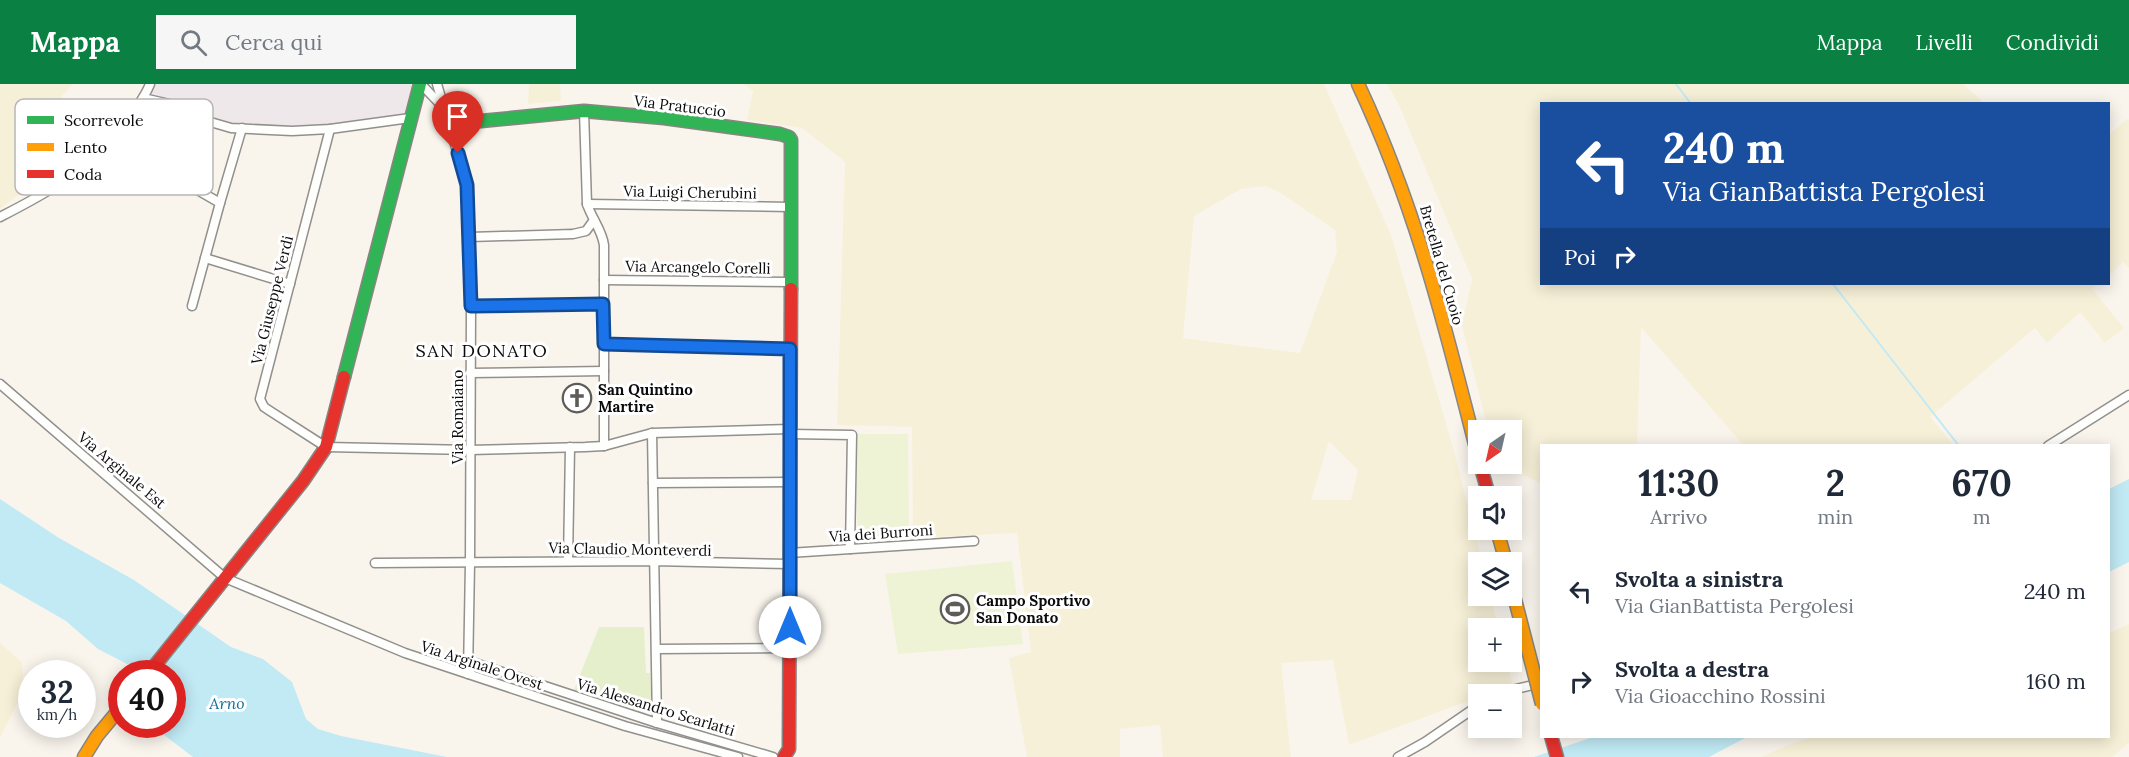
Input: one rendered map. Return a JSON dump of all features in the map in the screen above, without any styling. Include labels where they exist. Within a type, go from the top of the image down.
[{"type":"main road","points":[[159,660],[303,482],[326,447],[420,84]]},
{"type":"main road","name":"Bretella del Cuoio","points":[[1358,84],[1413,214],[1469,420]]},
{"type":"main road","name":"Via Pratuccio","points":[[450,127],[482,121],[584,111],[654,117],[780,134],[789,137],[792,146],[792,207]]},
{"type":"main road","points":[[784,757],[789,749],[792,207]]},
{"type":"main road","points":[[1517,606],[1540,696]]},
{"type":"main road","points":[[84,757],[108,723]]},
{"type":"main road","points":[[1552,738],[1557,757]]},
{"type":"street","points":[[147,99],[143,98],[150,84]]},
{"type":"street","points":[[213,123],[221,126],[292,131],[330,129],[411,114],[436,90],[420,84]]},
{"type":"street","name":"Via Romaiano","points":[[436,90],[446,114],[467,185],[470,237],[468,674]]},
{"type":"street","points":[[584,111],[587,204],[603,236],[604,446]]},
{"type":"street","points":[[192,306],[242,128]]},
{"type":"street","name":"Via Giuseppe Verdi","points":[[326,447],[264,407],[261,399],[330,129]]},
{"type":"street","points":[[0,217],[42,195]]},
{"type":"street","points":[[206,195],[220,203]]},
{"type":"street","name":"Via Luigi Cherubini","points":[[587,204],[792,207]]},
{"type":"street","points":[[470,237],[573,234],[586,231],[594,220]]},
{"type":"street","points":[[205,258],[290,284]]},
{"type":"street","name":"Via Arcangelo Corelli","points":[[604,280],[790,282]]},
{"type":"street","points":[[471,306],[603,304]]},
{"type":"street","points":[[604,344],[790,349]]},
{"type":"street","points":[[471,373],[604,371]]},
{"type":"street","name":"Via Arginale Est","points":[[0,384],[225,578]]},
{"type":"street","points":[[2051,444],[2129,395]]},
{"type":"street","points":[[326,447],[470,450],[604,446],[652,433],[790,432],[852,435],[850,549]]},
{"type":"street","points":[[652,433],[657,723]]},
{"type":"street","points":[[567,561],[570,447]]},
{"type":"street","points":[[653,481],[790,482]]},
{"type":"street","name":"Via dei Burroni","points":[[789,558],[850,549],[974,541]]},
{"type":"street","name":"Via Claudio Monteverdi","points":[[375,563],[789,558]]},
{"type":"street","name":"Via Arginale Ovest","points":[[225,578],[405,653],[625,726],[738,757]]},
{"type":"street","points":[[657,649],[790,648]]},
{"type":"street","name":"Via Alessandro Scarlatti","points":[[468,674],[475,663],[657,723],[773,757]]},
{"type":"street","points":[[1522,688],[1540,683]]},
{"type":"street","points":[[1398,757],[1425,742],[1468,713]]},
{"type":"shaded area","points":[[0,84],[73,84],[61,97],[63,99],[15,99],[15,195],[18,195],[0,209]]},
{"type":"shaded area","points":[[154,84],[412,84],[403,119],[294,128],[229,123],[213,119],[213,99],[165,99],[152,95]]},
{"type":"shaded area","points":[[529,84],[560,84],[561,101],[528,104]]},
{"type":"shaded area","points":[[744,84],[1324,84],[1391,235],[1454,451],[1468,506],[1468,540],[1476,540],[1479,552],[1468,552],[1468,606],[1493,606],[1496,618],[1468,618],[1468,672],[1510,672],[1513,684],[1468,684],[1468,701],[1349,745],[1333,660],[1281,663],[1291,757],[1163,757],[1160,725],[1120,729],[1120,757],[1027,757],[1009,658],[1031,652],[1017,533],[913,538],[912,427],[837,425],[845,162],[802,128],[747,120],[753,91]],"holes":[[[1265,186],[1279,192],[1335,230],[1337,252],[1300,353],[1183,338],[1194,216],[1241,189]],[[1329,441],[1358,470],[1351,500],[1311,500]]]},
{"type":"shaded area","points":[[1387,84],[1963,84],[1983,102],[1540,102],[1540,285],[2097,285],[2092,289],[2124,328],[2105,343],[2080,312],[2047,343],[2035,328],[1930,417],[1953,444],[1742,444],[1641,327],[1637,444],[1540,444],[1540,483],[1522,474],[1522,420],[1486,420],[1462,325],[1472,279],[1398,103]]},
{"type":"shaded area","points":[[2127,119],[2129,120],[2129,268],[2123,262],[2110,274],[2110,134]]},
{"type":"shaded area","points":[[2129,624],[2129,743],[2112,757],[1761,757],[1809,738],[2110,738],[2110,633]]},
{"type":"shaded area","points":[[0,643],[20,660],[18,702],[0,738]]},
{"type":"green space","points":[[857,434],[908,434],[909,538],[857,538]]},
{"type":"green space","name":"Campo Sportivo San Donato","points":[[1012,561],[1023,644],[898,654],[885,574]]},
{"type":"green space","points":[[599,627],[644,627],[646,673],[650,673],[652,708],[645,714],[574,690]]},
{"type":"water","points":[[2129,479],[2129,562],[2110,572],[2110,488]]},
{"type":"water","name":"Arno","points":[[0,499],[59,538],[134,580],[231,647],[263,659],[292,682],[306,719],[318,729],[341,736],[447,757],[193,757],[168,738],[186,738],[186,660],[119,660],[98,649],[66,621],[0,583]]},
{"type":"water","points":[[1590,738],[1745,738],[1709,757],[1534,757]]},
{"type":"waterway","points":[[1676,84],[1690,102]]},
{"type":"waterway","points":[[1834,285],[1957,444]]},
{"type":"traffic: fast","points":[[344,377],[420,84]]},
{"type":"traffic: fast","points":[[450,127],[481,121],[584,111],[664,118],[789,137],[791,140],[791,289]]},
{"type":"traffic: slow","points":[[1358,84],[1397,176],[1413,222],[1442,316],[1469,420]]},
{"type":"traffic: slow","points":[[1500,540],[1503,552]]},
{"type":"traffic: slow","points":[[1517,606],[1540,696]]},
{"type":"traffic: slow","points":[[84,757],[108,723]]},
{"type":"traffic: jam","points":[[784,757],[789,749],[791,289]]},
{"type":"traffic: jam","points":[[159,660],[303,481],[326,447],[344,377]]},
{"type":"traffic: jam","points":[[1483,474],[1486,486]]},
{"type":"traffic: jam","points":[[1552,738],[1557,757]]},
{"type":"place","name":"San Quintino Martire","points":[[577,398]]},
{"type":"place","name":"Campo Sportivo San Donato","points":[[955,609]]},
{"type":"district","name":"SAN DONATO","points":[[482,350]]},
{"type":"route","points":[[458,153],[467,185],[471,306],[603,304],[604,344],[790,349],[790,627]]}]
